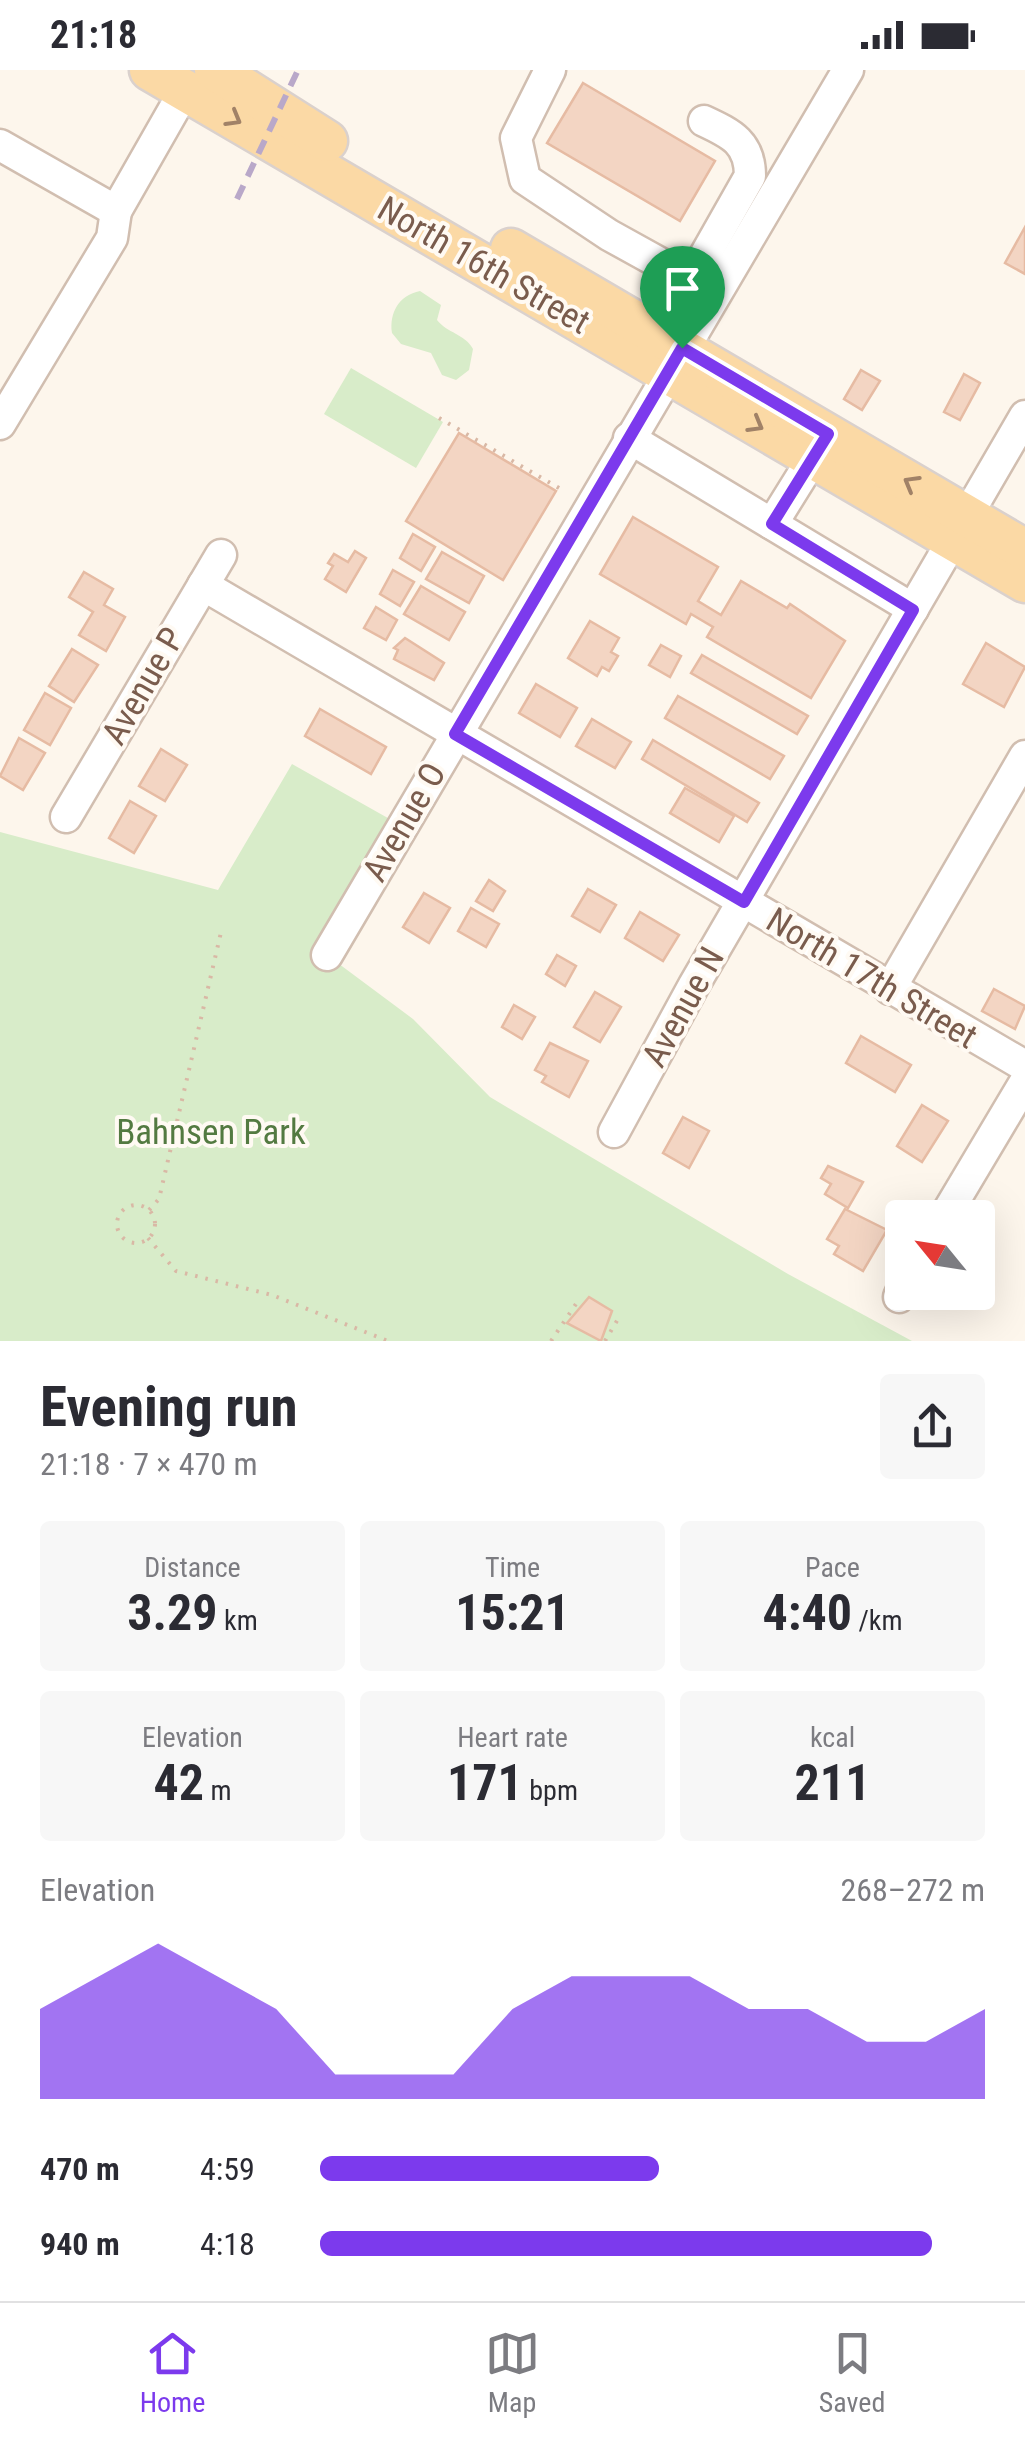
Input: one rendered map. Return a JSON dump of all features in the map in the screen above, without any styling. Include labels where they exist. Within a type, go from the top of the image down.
[{"type":"main road","name":"North 16th Street","points":[[150,70],[200,80],[960,528],[1025,582]]},
{"type":"main road","name":"North 16th Street","points":[[960,528],[1025,550]]},
{"type":"street","points":[[550,70],[516,138],[525,179],[610,235],[702,287],[750,176],[750,158],[741,142],[704,121]]},
{"type":"street","name":"Avenue O","points":[[326,955],[675,361],[702,287],[848,70]]},
{"type":"street","points":[[0,424],[112,238],[116,211],[200,80]]},
{"type":"street","points":[[0,146],[116,211]]},
{"type":"street","name":"Avenue N","points":[[614,1132],[1025,416]]},
{"type":"street","points":[[629,438],[913,610]]},
{"type":"street","points":[[772,524],[821,446]]},
{"type":"street","name":"Avenue P","points":[[66,817],[221,555]]},
{"type":"street","name":"North 17th Street","points":[[203,586],[1025,1066]]},
{"type":"street","points":[[890,990],[1025,756]]},
{"type":"street","points":[[955,1200],[1025,1082]]},
{"type":"path","points":[[439,418],[564,491]]},
{"type":"path","points":[[150,1210],[159,1199],[222,928]]},
{"type":"path","points":[[148,1238],[126,1239],[118,1224],[121,1213],[132,1206],[150,1210]]},
{"type":"path","points":[[148,1238],[154,1228],[150,1210]]},
{"type":"path","points":[[148,1238],[176,1271],[272,1295],[388,1341]]},
{"type":"path","points":[[552,1341],[580,1298]]},
{"type":"path","points":[[606,1341],[618,1319]]},
{"type":"green space","points":[[420,291],[441,305],[437,320],[473,349],[469,370],[456,380],[442,375],[431,353],[401,344],[392,333],[397,306],[406,296]]},
{"type":"green space","points":[[351,368],[443,422],[416,468],[324,414]]},
{"type":"green space","name":"Bahnsen Park","points":[[292,764],[402,826],[327,955],[413,1019],[490,1097],[788,1274],[912,1341],[0,1341],[0,832],[218,890]]},
{"type":"building","points":[[583,83],[715,161],[680,221],[547,143]]},
{"type":"building","points":[[1025,227],[1025,274],[1005,263]]},
{"type":"building","points":[[861,370],[880,381],[862,410],[844,399]]},
{"type":"building","points":[[964,374],[980,383],[960,420],[944,412]]},
{"type":"building","points":[[459,433],[556,491],[503,580],[406,521]]},
{"type":"building","points":[[633,517],[718,567],[698,601],[721,615],[741,581],[787,608],[790,604],[845,641],[811,698],[707,637],[713,627],[691,614],[686,624],[600,574]]},
{"type":"building","points":[[413,534],[435,547],[421,571],[400,558]]},
{"type":"building","points":[[355,551],[366,558],[346,592],[325,579],[333,566],[328,563],[334,554],[348,562]]},
{"type":"building","points":[[442,552],[484,576],[469,603],[426,579]]},
{"type":"building","points":[[393,570],[414,582],[400,606],[380,594]]},
{"type":"building","points":[[84,572],[113,589],[104,605],[125,617],[106,651],[79,635],[93,612],[69,597]]},
{"type":"building","points":[[421,586],[465,612],[449,640],[404,614]]},
{"type":"building","points":[[376,607],[397,620],[386,640],[364,628]]},
{"type":"building","points":[[590,621],[619,638],[611,652],[618,656],[609,671],[602,667],[597,676],[568,658]]},
{"type":"building","points":[[405,638],[444,663],[434,680],[394,659],[398,650],[394,648]]},
{"type":"building","points":[[986,643],[1025,667],[1004,707],[963,684]]},
{"type":"building","points":[[661,645],[681,656],[670,677],[649,665]]},
{"type":"building","points":[[72,649],[98,665],[74,702],[49,686]]},
{"type":"building","points":[[702,655],[808,716],[797,734],[691,673]]},
{"type":"building","points":[[536,684],[577,708],[560,737],[519,713]]},
{"type":"building","points":[[45,693],[71,708],[50,745],[24,730]]},
{"type":"building","points":[[678,696],[784,756],[770,779],[665,718]]},
{"type":"building","points":[[320,709],[386,747],[371,774],[305,736]]},
{"type":"building","points":[[592,719],[631,742],[615,768],[576,746]]},
{"type":"building","points":[[19,738],[45,753],[23,790],[0,776]]},
{"type":"building","points":[[653,740],[759,803],[747,822],[642,759]]},
{"type":"building","points":[[161,749],[187,765],[165,801],[139,786]]},
{"type":"building","points":[[685,788],[734,816],[719,842],[670,813]]},
{"type":"building","points":[[130,801],[156,816],[134,853],[109,838]]},
{"type":"building","points":[[489,880],[505,891],[493,911],[476,901]]},
{"type":"building","points":[[588,889],[616,905],[600,932],[572,916]]},
{"type":"building","points":[[424,893],[450,908],[429,943],[403,927]]},
{"type":"building","points":[[471,908],[499,924],[486,947],[458,931]]},
{"type":"building","points":[[640,912],[679,935],[663,961],[625,938]]},
{"type":"building","points":[[557,955],[576,966],[565,986],[546,974]]},
{"type":"building","points":[[994,989],[1025,1006],[1015,1029],[982,1011]]},
{"type":"building","points":[[595,992],[621,1007],[600,1042],[574,1027]]},
{"type":"building","points":[[514,1005],[535,1017],[522,1039],[502,1027]]},
{"type":"building","points":[[861,1036],[911,1065],[895,1092],[846,1063]]},
{"type":"building","points":[[550,1043],[588,1061],[569,1097],[542,1082],[546,1076],[535,1070]]},
{"type":"building","points":[[922,1105],[948,1121],[922,1162],[897,1146]]},
{"type":"building","points":[[683,1117],[709,1131],[689,1168],[663,1153]]},
{"type":"building","points":[[828,1166],[863,1182],[848,1208],[825,1194],[831,1184],[821,1178]]},
{"type":"building","points":[[845,1209],[885,1229],[863,1271],[834,1254],[839,1246],[827,1239]]},
{"type":"building","points":[[589,1297],[612,1311],[601,1341],[567,1323]]},
{"type":"railway","points":[[237,199],[298,70]]},
{"type":"route","points":[[682,348],[828,434],[772,524],[913,610],[744,902],[455,734],[682,348]]}]
